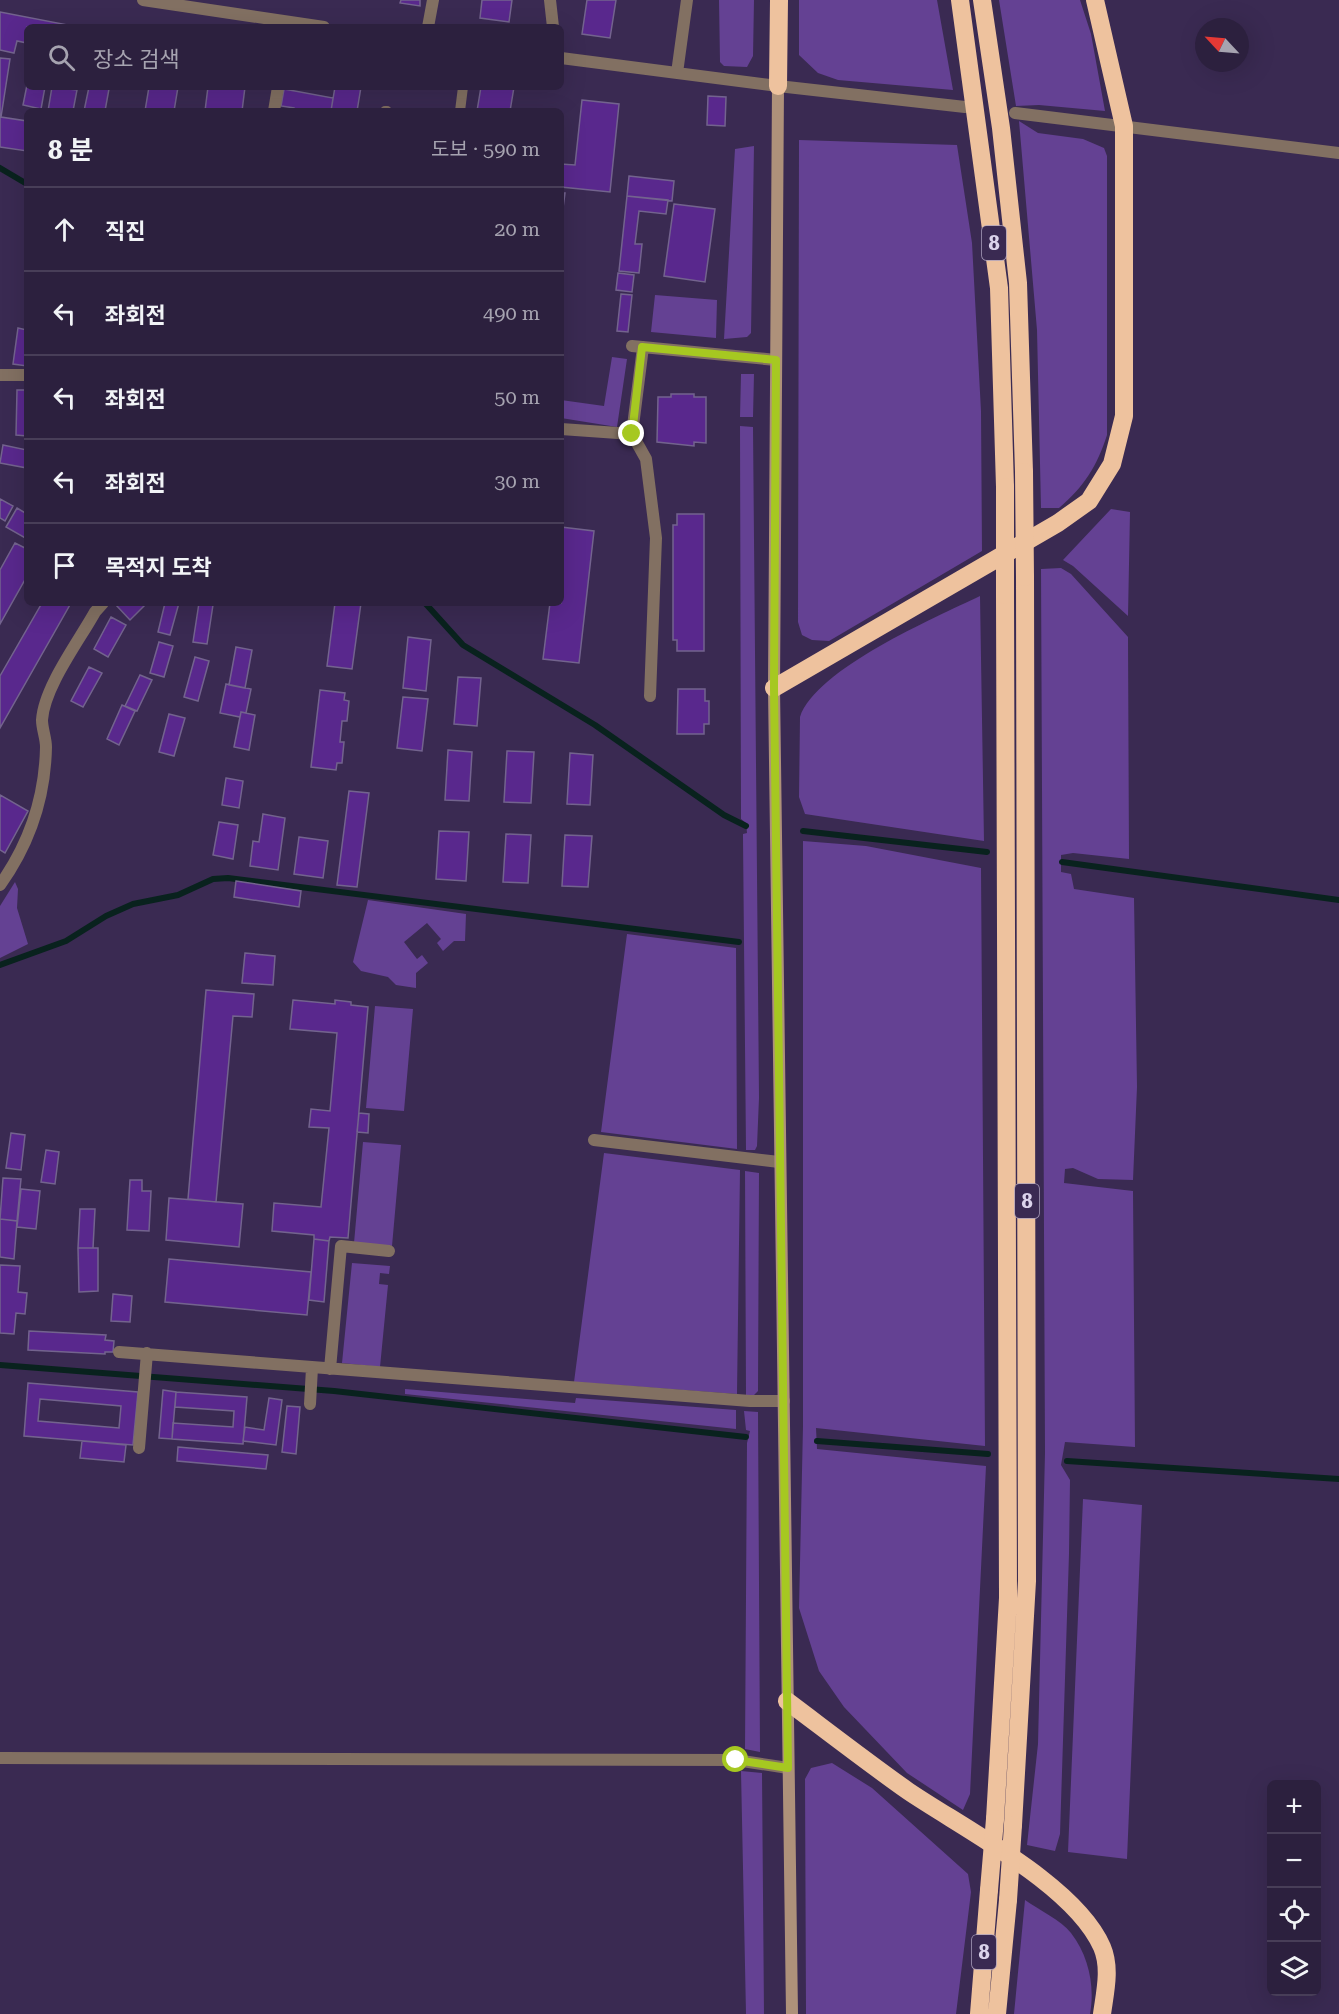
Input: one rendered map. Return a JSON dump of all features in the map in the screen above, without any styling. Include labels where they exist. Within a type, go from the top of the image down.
[{"type":"highway","points":[[778,86],[779,0]]},
{"type":"highway","name":"8","points":[[960,0],[999,288],[1005,488],[1008,1598],[995,1819],[979,2014]]},
{"type":"highway","name":"8","points":[[982,0],[1001,128],[1018,283],[1025,577],[1027,1581],[1008,1900],[997,2014]]},
{"type":"highway","points":[[774,688],[1058,523],[1089,501],[1112,464],[1124,416],[1124,126],[1095,0]]},
{"type":"highway","points":[[787,1701],[908,1790],[1056,1889],[1090,1926],[1102,1948],[1108,1971],[1102,2014]]},
{"type":"main road","points":[[778,86],[774,688],[792,2014]]},
{"type":"street","points":[[143,0],[283,24]]},
{"type":"street","points":[[429,24],[433,0]]},
{"type":"street","points":[[550,0],[553,24]]},
{"type":"street","points":[[677,73],[687,0]]},
{"type":"street","points":[[564,57],[778,86],[965,107]]},
{"type":"street","points":[[274,108],[278,90]]},
{"type":"street","points":[[1016,113],[1339,153]]},
{"type":"street","points":[[651,696],[656,538],[646,459],[632,434],[637,346],[776,360]]},
{"type":"street","points":[[0,375],[24,375]]},
{"type":"street","points":[[564,429],[632,434]]},
{"type":"street","points":[[0,885],[30,833],[44,790],[46,745],[42,719],[52,688],[100,606]]},
{"type":"street","points":[[594,1140],[779,1162]]},
{"type":"street","points":[[330,1369],[341,1246],[389,1251]]},
{"type":"street","points":[[119,1352],[146,1360],[330,1369],[739,1400],[784,1401]]},
{"type":"street","points":[[139,1448],[146,1360]]},
{"type":"street","points":[[310,1400],[312,1368]]},
{"type":"street","points":[[0,1758],[736,1760],[788,1768]]},
{"type":"lane","points":[[460,108],[463,90]]},
{"type":"shaded area","points":[[719,0],[754,0],[753,56],[747,67],[724,66],[720,62]]},
{"type":"shaded area","points":[[799,0],[937,0],[953,90],[838,80],[818,73],[799,55]]},
{"type":"shaded area","points":[[999,0],[1080,0],[1091,34],[1105,111],[1039,105],[1016,106]]},
{"type":"shaded area","points":[[1019,121],[1038,133],[1083,139],[1104,148],[1107,156],[1107,435],[1089,475],[1076,492],[1059,508],[1041,508],[1037,330]]},
{"type":"shaded area","points":[[799,140],[957,145],[972,243],[981,411],[982,551],[829,641],[812,640],[802,635],[798,622]]},
{"type":"shaded area","points":[[754,146],[751,333],[747,337],[724,339],[735,149]]},
{"type":"shaded area","points":[[655,295],[717,300],[716,338],[651,332]]},
{"type":"shaded area","points":[[612,357],[627,359],[617,427],[564,418],[564,400],[604,406]]},
{"type":"shaded area","points":[[741,374],[754,374],[753,417],[740,417]]},
{"type":"shaded area","points":[[740,426],[753,427],[759,1098],[755,1150],[746,1150],[743,834],[747,833],[746,823],[741,819]]},
{"type":"shaded area","points":[[1111,509],[1130,512],[1128,616],[1073,566],[1063,560]]},
{"type":"shaded area","points":[[1061,568],[1071,574],[1128,637],[1129,859],[1073,853],[1061,855],[1061,872],[1071,874],[1074,889],[1134,898],[1137,1087],[1133,1180],[1098,1179],[1073,1168],[1065,1169],[1064,1183],[1133,1191],[1135,1447],[1065,1442],[1061,1465],[1070,1480],[1069,1554],[1060,1834],[1055,1851],[1027,1845],[1038,1744],[1045,1453],[1041,569]]},
{"type":"shaded area","points":[[980,596],[984,841],[805,814],[799,797],[800,717],[810,699],[828,681],[852,663],[907,631]]},
{"type":"shaded area","points":[[803,841],[866,846],[981,868],[985,1446],[816,1428],[817,1449],[986,1466],[970,1794],[963,1810],[907,1773],[844,1707],[819,1671],[799,1608],[803,1426]]},
{"type":"shaded area","points":[[15,882],[18,889],[17,908],[28,944],[0,958],[0,906]]},
{"type":"shaded area","points":[[368,900],[466,914],[465,941],[454,941],[443,951],[437,943],[441,939],[427,923],[404,942],[417,959],[422,955],[428,963],[416,973],[416,988],[396,985],[388,977],[361,971],[353,962]]},
{"type":"shaded area","points":[[627,934],[736,948],[737,1149],[601,1132]]},
{"type":"shaded area","points":[[375,1006],[413,1009],[404,1111],[366,1108]]},
{"type":"shaded area","points":[[363,1142],[401,1145],[392,1246],[354,1243]]},
{"type":"shaded area","points":[[604,1153],[740,1170],[737,1394],[574,1382]]},
{"type":"shaded area","points":[[745,1171],[759,1173],[758,1391],[753,1396],[746,1396]]},
{"type":"shaded area","points":[[352,1263],[390,1266],[389,1274],[380,1273],[379,1284],[388,1285],[380,1367],[342,1363]]},
{"type":"shaded area","points":[[405,1389],[575,1403],[576,1398],[736,1410],[736,1429],[405,1394]]},
{"type":"shaded area","points":[[744,1411],[758,1412],[760,1752],[745,1749],[747,1443],[750,1431],[746,1430]]},
{"type":"shaded area","points":[[1083,1499],[1142,1505],[1127,1859],[1068,1852]]},
{"type":"shaded area","points":[[832,1763],[872,1788],[968,1874],[971,1892],[956,2014],[806,2014],[805,1779],[811,1768]]},
{"type":"shaded area","points":[[741,1771],[762,1773],[764,2014],[746,2014]]},
{"type":"shaded area","points":[[1025,1900],[1062,1924],[1077,1942],[1086,1962],[1091,1983],[1090,2014],[1014,2014]]},
{"type":"building","points":[[401,0],[420,0],[420,6],[400,3]]},
{"type":"building","points":[[482,0],[512,0],[509,22],[480,18]]},
{"type":"building","points":[[587,0],[616,0],[610,38],[582,34]]},
{"type":"building","points":[[0,12],[63,24],[24,24],[24,42],[17,41],[14,53],[0,50]]},
{"type":"building","points":[[0,58],[10,59],[1,117],[24,121],[24,151],[0,147]]},
{"type":"building","points":[[26,90],[44,90],[41,108],[23,105]]},
{"type":"building","points":[[52,90],[77,90],[74,108],[48,108]]},
{"type":"building","points":[[88,90],[109,90],[106,108],[85,108]]},
{"type":"building","points":[[148,90],[178,90],[174,108],[146,108]]},
{"type":"building","points":[[208,90],[245,90],[242,108],[205,108]]},
{"type":"building","points":[[284,90],[333,98],[331,108],[281,106]]},
{"type":"building","points":[[334,90],[360,90],[358,108],[332,108]]},
{"type":"building","points":[[480,90],[514,90],[510,108],[478,108]]},
{"type":"building","points":[[708,96],[726,97],[725,126],[707,125]]},
{"type":"building","points":[[582,100],[619,104],[610,192],[564,187],[564,164],[575,165]]},
{"type":"building","points":[[629,176],[674,181],[672,201],[627,196]]},
{"type":"building","points":[[627,196],[668,200],[666,214],[639,211],[635,244],[642,244],[639,273],[619,271]]},
{"type":"building","points":[[674,204],[715,209],[705,282],[664,276]]},
{"type":"building","points":[[618,273],[634,275],[632,292],[616,290]]},
{"type":"building","points":[[621,294],[632,295],[628,332],[617,331]]},
{"type":"building","points":[[18,328],[24,329],[24,366],[13,364]]},
{"type":"building","points":[[17,390],[24,390],[24,436],[16,435]]},
{"type":"building","points":[[671,394],[694,394],[694,397],[706,397],[706,443],[694,442],[694,446],[657,442],[658,397],[671,397]]},
{"type":"building","points":[[3,445],[24,449],[24,467],[0,463]]},
{"type":"building","points":[[0,499],[13,506],[5,521],[0,518]]},
{"type":"building","points":[[17,508],[24,512],[24,537],[6,527]]},
{"type":"building","points":[[677,514],[704,514],[704,651],[677,651],[677,640],[673,640],[673,525],[677,525]]},
{"type":"building","points":[[564,527],[594,531],[579,663],[543,659],[550,606],[564,606]]},
{"type":"building","points":[[15,543],[24,548],[24,581],[0,624],[0,570]]},
{"type":"building","points":[[40,606],[69,606],[0,728],[0,676]]},
{"type":"building","points":[[117,606],[144,606],[130,620]]},
{"type":"building","points":[[164,606],[178,606],[170,635],[158,632]]},
{"type":"building","points":[[199,606],[213,606],[207,644],[193,642]]},
{"type":"building","points":[[335,606],[361,606],[352,669],[327,666]]},
{"type":"building","points":[[111,617],[126,625],[108,657],[94,649]]},
{"type":"building","points":[[408,637],[431,640],[426,691],[403,688]]},
{"type":"building","points":[[159,642],[173,646],[164,677],[150,673]]},
{"type":"building","points":[[236,647],[252,650],[245,688],[229,685]]},
{"type":"building","points":[[195,657],[209,661],[198,701],[184,697]]},
{"type":"building","points":[[89,667],[102,673],[83,707],[71,701]]},
{"type":"building","points":[[140,675],[152,680],[137,711],[125,706]]},
{"type":"building","points":[[458,677],[481,678],[477,726],[454,724]]},
{"type":"building","points":[[226,684],[251,689],[246,713],[241,712],[240,717],[220,713]]},
{"type":"building","points":[[678,689],[705,689],[705,701],[709,701],[709,724],[704,724],[704,734],[677,734]]},
{"type":"building","points":[[320,690],[345,693],[344,700],[349,701],[347,721],[342,721],[340,742],[344,742],[342,763],[337,763],[336,770],[311,767]]},
{"type":"building","points":[[403,697],[428,699],[422,751],[397,748]]},
{"type":"building","points":[[122,705],[135,711],[119,745],[107,739]]},
{"type":"building","points":[[241,712],[255,715],[249,750],[234,747]]},
{"type":"building","points":[[169,714],[185,718],[174,756],[159,752]]},
{"type":"building","points":[[448,750],[472,752],[469,801],[445,800]]},
{"type":"building","points":[[507,751],[534,752],[531,803],[504,802]]},
{"type":"building","points":[[570,753],[593,755],[590,805],[567,804]]},
{"type":"building","points":[[226,778],[243,781],[239,808],[222,805]]},
{"type":"building","points":[[349,791],[369,793],[357,887],[337,885]]},
{"type":"building","points":[[0,795],[28,811],[5,853],[0,850]]},
{"type":"building","points":[[263,814],[285,818],[278,870],[250,866],[253,841],[259,842]]},
{"type":"building","points":[[219,822],[238,825],[233,859],[213,855]]},
{"type":"building","points":[[439,831],[469,832],[466,881],[436,879]]},
{"type":"building","points":[[506,834],[531,835],[528,883],[503,882]]},
{"type":"building","points":[[565,835],[592,836],[588,887],[562,886]]},
{"type":"building","points":[[299,837],[328,841],[323,878],[294,874]]},
{"type":"building","points":[[236,881],[301,891],[299,907],[234,897]]},
{"type":"building","points":[[245,953],[275,956],[273,985],[242,983]]},
{"type":"building","points":[[206,990],[254,994],[252,1017],[233,1016],[216,1202],[188,1199]]},
{"type":"building","points":[[293,1000],[335,1004],[335,1000],[368,1007],[348,1238],[330,1237],[329,1241],[314,1239],[314,1235],[272,1231],[274,1203],[321,1207],[329,1128],[309,1127],[311,1109],[330,1111],[337,1033],[290,1029]]},
{"type":"building","points":[[359,1113],[369,1114],[368,1133],[357,1132]]},
{"type":"building","points":[[11,1133],[25,1135],[21,1170],[6,1168]]},
{"type":"building","points":[[46,1150],[59,1152],[55,1184],[41,1182]]},
{"type":"building","points":[[3,1178],[21,1179],[17,1221],[0,1219]]},
{"type":"building","points":[[130,1180],[142,1180],[142,1191],[151,1191],[149,1231],[127,1230]]},
{"type":"building","points":[[21,1189],[40,1191],[36,1229],[17,1227]]},
{"type":"building","points":[[169,1198],[243,1204],[239,1247],[166,1240]]},
{"type":"building","points":[[80,1209],[95,1209],[93,1248],[78,1248]]},
{"type":"building","points":[[0,1219],[17,1221],[14,1259],[0,1257]]},
{"type":"building","points":[[314,1239],[329,1241],[324,1302],[309,1300]]},
{"type":"building","points":[[78,1248],[98,1248],[98,1291],[79,1292]]},
{"type":"building","points":[[169,1259],[311,1272],[307,1315],[165,1302]]},
{"type":"building","points":[[0,1265],[20,1266],[18,1292],[27,1293],[25,1314],[16,1313],[14,1334],[0,1333]]},
{"type":"building","points":[[113,1294],[132,1296],[130,1322],[111,1321]]},
{"type":"building","points":[[29,1331],[106,1335],[105,1340],[114,1341],[113,1352],[105,1352],[105,1354],[28,1350]]},
{"type":"building","points":[[28,1383],[138,1392],[133,1445],[24,1436]],"holes":[[[40,1399],[121,1406],[119,1428],[38,1421]]]},
{"type":"building","points":[[163,1390],[176,1392],[172,1439],[159,1438]]},
{"type":"building","points":[[176,1392],[247,1397],[243,1444],[172,1439],[173,1423],[233,1427],[234,1411],[175,1407]]},
{"type":"building","points":[[269,1398],[282,1400],[276,1445],[243,1441],[245,1427],[264,1430]]},
{"type":"building","points":[[287,1406],[300,1407],[296,1454],[282,1452]]},
{"type":"building","points":[[82,1441],[126,1445],[124,1462],[80,1458]]},
{"type":"building","points":[[178,1447],[268,1455],[266,1469],[177,1461]]},
{"type":"waterway","points":[[0,168],[24,182]]},
{"type":"waterway","points":[[428,606],[463,645],[595,725],[724,815],[746,826]]},
{"type":"waterway","points":[[803,831],[987,852]]},
{"type":"waterway","points":[[1062,862],[1339,900]]},
{"type":"waterway","points":[[0,965],[66,941],[106,916],[133,904],[178,895],[213,879],[228,878],[739,942]]},
{"type":"waterway","points":[[0,1365],[334,1391],[746,1437]]},
{"type":"waterway","points":[[817,1441],[988,1454]]},
{"type":"waterway","points":[[1067,1461],[1339,1479]]},
{"type":"route","points":[[632,434],[642,347],[776,360],[774,688],[788,1768],[736,1760]]}]
